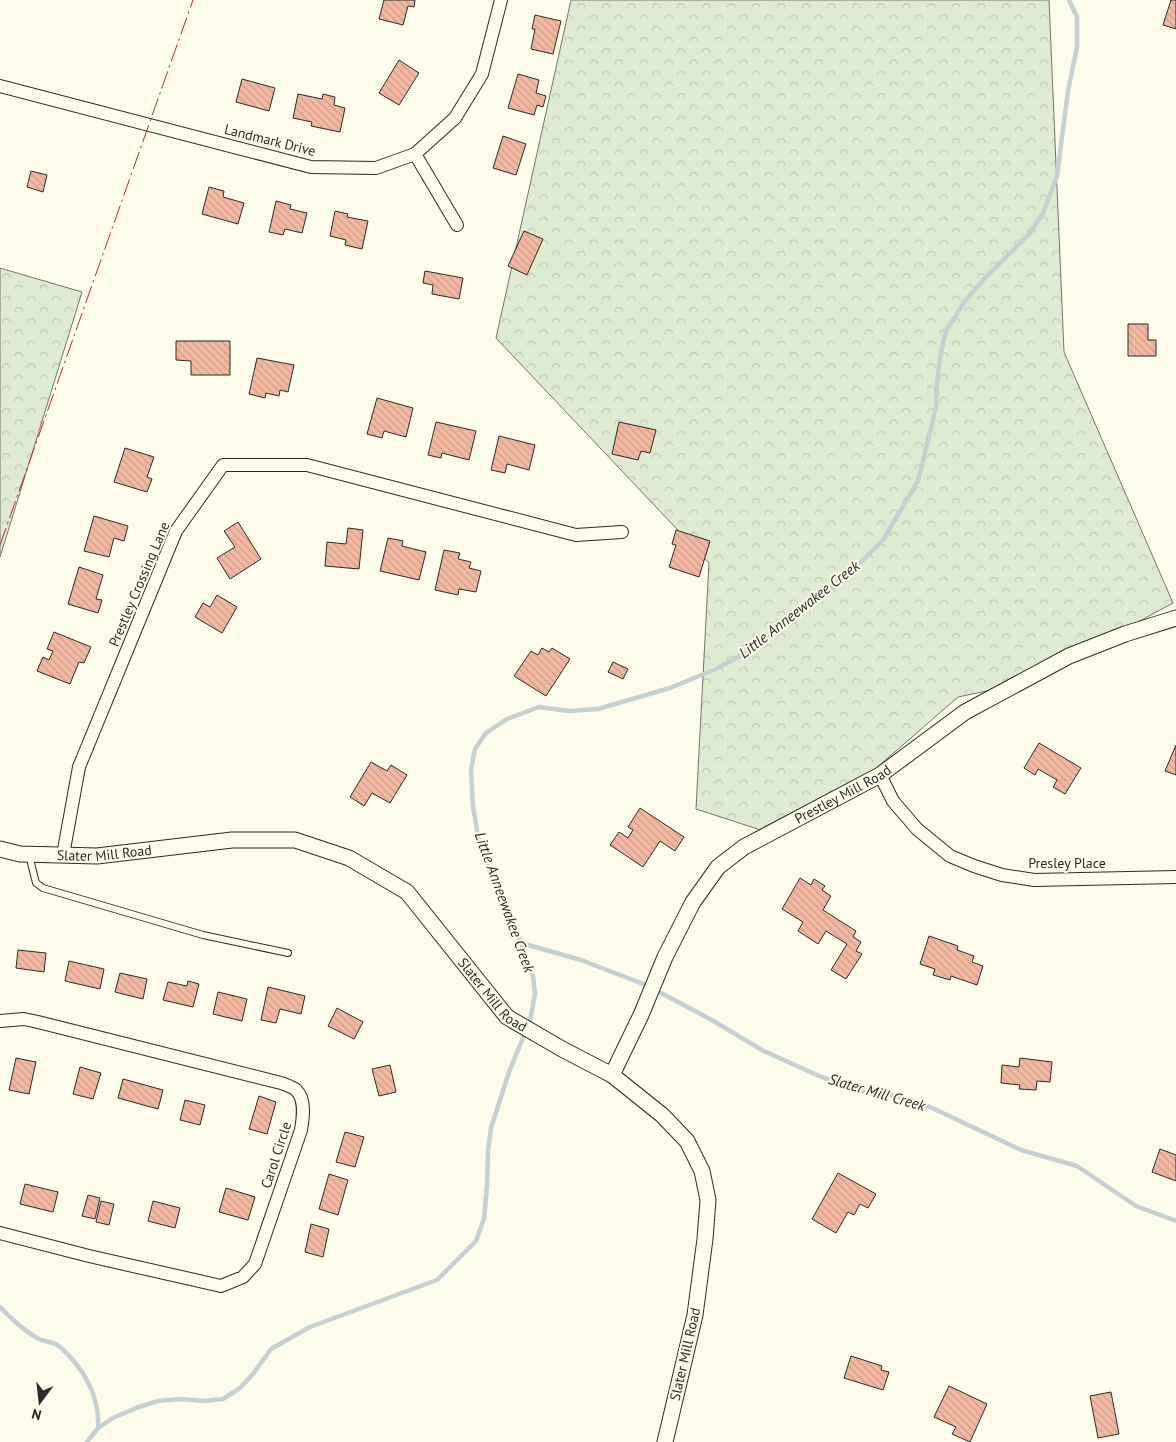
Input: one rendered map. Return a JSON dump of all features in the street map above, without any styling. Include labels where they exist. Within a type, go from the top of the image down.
[{"type":"street","name":"Landmark Drive","points":[[0,86],[311,167],[376,168],[415,154],[455,118],[482,74],[501,0]]},
{"type":"street","points":[[415,154],[457,225]]},
{"type":"street","name":"Prestley Crossing Lane","points":[[63,855],[79,767],[168,549],[176,531],[223,465],[307,465],[576,535],[622,532]]},
{"type":"street","name":"Prestley Mill Road","points":[[612,1075],[693,902],[718,867],[744,847],[880,775],[965,712],[1069,656],[1124,634],[1176,618]]},
{"type":"street","name":"Presley Place","points":[[880,775],[893,801],[917,829],[950,856],[974,866],[1002,875],[1034,880],[1176,877]]},
{"type":"street","name":"Slater Mill Road","points":[[0,849],[20,854],[97,856],[232,840],[295,840],[349,858],[407,892],[508,1017],[562,1049],[612,1075],[662,1115],[687,1141],[702,1171],[708,1200],[695,1315],[665,1442]]},
{"type":"street","name":"Carol Circle","points":[[0,1021],[24,1019],[38,1022],[281,1083],[297,1090],[302,1100],[303,1114],[301,1130],[255,1264],[243,1277],[221,1286],[89,1256],[0,1233]]},
{"type":"lane","points":[[29,854],[36,883],[43,888],[202,935],[288,953]]},
{"type":"green space","points":[[571,0],[1049,0],[1064,352],[1173,603],[1025,683],[958,697],[866,777],[770,833],[696,809],[709,563],[496,338]]},
{"type":"green space","points":[[0,268],[82,292],[0,557]]},
{"type":"building","points":[[384,0],[415,0],[414,7],[408,6],[403,25],[379,19]]},
{"type":"building","points":[[1171,0],[1176,0],[1176,29],[1163,25]]},
{"type":"building","points":[[535,15],[561,21],[553,54],[531,49],[535,29],[532,29]]},
{"type":"building","points":[[399,60],[419,73],[399,105],[379,93]]},
{"type":"building","points":[[518,74],[539,80],[536,93],[546,96],[543,107],[537,105],[534,115],[508,108]]},
{"type":"building","points":[[242,79],[275,88],[269,111],[236,102]]},
{"type":"building","points":[[298,94],[322,99],[323,94],[335,97],[334,105],[345,108],[340,132],[311,126],[312,122],[293,118]]},
{"type":"building","points":[[503,136],[526,144],[516,175],[493,168]]},
{"type":"building","points":[[31,171],[47,175],[43,192],[27,187]]},
{"type":"building","points":[[209,187],[224,191],[223,197],[244,203],[238,224],[202,214]]},
{"type":"building","points":[[276,201],[291,205],[290,209],[307,213],[302,233],[285,229],[283,235],[269,232]]},
{"type":"building","points":[[335,211],[348,214],[347,217],[368,221],[362,249],[345,245],[346,240],[330,236]]},
{"type":"building","points":[[524,231],[543,239],[527,275],[508,266]]},
{"type":"building","points":[[425,271],[463,278],[459,299],[432,294],[433,285],[423,283]]},
{"type":"building","points":[[1128,324],[1148,324],[1148,340],[1156,340],[1156,356],[1128,356]]},
{"type":"building","points":[[176,341],[230,341],[230,375],[191,375],[191,361],[176,360]]},
{"type":"building","points":[[257,358],[294,365],[288,392],[280,390],[279,396],[266,393],[265,398],[249,394]]},
{"type":"building","points":[[377,398],[413,408],[406,437],[384,431],[382,438],[367,434]]},
{"type":"building","points":[[436,422],[476,431],[469,460],[442,453],[441,458],[428,455]]},
{"type":"building","points":[[619,422],[656,430],[650,453],[641,451],[638,460],[612,454]]},
{"type":"building","points":[[499,436],[535,445],[529,470],[507,464],[505,473],[491,470]]},
{"type":"building","points":[[125,448],[154,457],[147,477],[152,479],[147,492],[114,482]]},
{"type":"building","points":[[94,516],[128,526],[124,541],[114,538],[109,557],[84,551]]},
{"type":"building","points":[[238,522],[261,559],[230,579],[217,558],[235,547],[224,531]]},
{"type":"building","points":[[348,528],[363,530],[359,569],[325,566],[327,542],[346,544]]},
{"type":"building","points":[[676,530],[710,541],[699,577],[669,567],[676,545],[672,544]]},
{"type":"building","points":[[388,538],[403,541],[402,546],[426,552],[419,580],[380,571]]},
{"type":"building","points":[[444,550],[460,553],[458,559],[471,562],[469,568],[481,571],[476,592],[459,589],[458,595],[435,590]]},
{"type":"building","points":[[79,567],[103,575],[96,599],[102,600],[98,613],[68,604]]},
{"type":"building","points":[[217,595],[237,607],[222,633],[195,617],[203,603],[210,607]]},
{"type":"building","points":[[54,632],[91,647],[84,663],[79,662],[70,684],[37,671],[43,657],[49,660],[53,651],[47,649]]},
{"type":"building","points":[[542,648],[549,652],[552,648],[570,659],[546,696],[514,676],[531,651],[538,655]]},
{"type":"building","points":[[613,662],[628,669],[623,679],[608,672]]},
{"type":"building","points":[[1039,743],[1081,768],[1065,794],[1053,787],[1057,780],[1038,769],[1035,775],[1024,768]]},
{"type":"building","points":[[1176,745],[1176,775],[1165,771]]},
{"type":"building","points":[[371,762],[387,771],[391,765],[407,775],[390,803],[372,793],[364,806],[350,797]]},
{"type":"building","points":[[640,808],[684,837],[675,851],[660,841],[643,867],[610,845],[619,832],[628,838],[633,830],[628,827]]},
{"type":"building","points":[[800,878],[811,885],[814,879],[825,886],[822,890],[831,896],[823,910],[856,931],[853,937],[861,942],[856,951],[862,954],[846,979],[831,970],[847,944],[826,931],[818,944],[798,931],[803,922],[782,909]]},
{"type":"building","points":[[929,936],[958,946],[957,950],[974,956],[972,962],[983,966],[977,985],[951,976],[950,980],[933,975],[935,969],[920,964]]},
{"type":"building","points":[[18,950],[46,953],[44,972],[16,968]]},
{"type":"building","points":[[69,961],[104,969],[100,989],[65,981]]},
{"type":"building","points":[[120,973],[147,979],[143,999],[115,992]]},
{"type":"building","points":[[188,981],[199,984],[193,1007],[163,1000],[168,982],[187,986]]},
{"type":"building","points":[[268,987],[305,996],[301,1014],[280,1009],[276,1023],[261,1020]]},
{"type":"building","points":[[218,992],[247,999],[242,1021],[213,1014]]},
{"type":"building","points":[[337,1008],[363,1022],[354,1039],[328,1026]]},
{"type":"building","points":[[16,1058],[36,1062],[29,1094],[9,1090]]},
{"type":"building","points":[[1020,1058],[1052,1062],[1050,1082],[1037,1081],[1036,1090],[1019,1089],[1020,1085],[1001,1083],[1002,1065],[1019,1067]]},
{"type":"building","points":[[390,1065],[396,1092],[379,1096],[372,1069]]},
{"type":"building","points":[[80,1067],[101,1073],[93,1099],[73,1094]]},
{"type":"building","points":[[123,1079],[163,1090],[158,1109],[118,1098]]},
{"type":"building","points":[[259,1096],[276,1102],[267,1134],[249,1129]]},
{"type":"building","points":[[185,1100],[205,1105],[200,1125],[180,1120]]},
{"type":"building","points":[[345,1132],[364,1137],[355,1167],[336,1162]]},
{"type":"building","points":[[1160,1149],[1176,1155],[1176,1181],[1152,1172]]},
{"type":"building","points":[[838,1173],[876,1194],[868,1208],[860,1204],[854,1215],[848,1212],[836,1233],[812,1219]]},
{"type":"building","points":[[329,1174],[348,1180],[338,1215],[319,1209]]},
{"type":"building","points":[[25,1184],[58,1192],[53,1212],[20,1204]]},
{"type":"building","points":[[226,1188],[255,1197],[248,1220],[219,1212]]},
{"type":"building","points":[[88,1195],[100,1198],[95,1219],[82,1216]]},
{"type":"building","points":[[101,1201],[114,1204],[109,1225],[96,1222]]},
{"type":"building","points":[[153,1201],[180,1208],[175,1228],[148,1221]]},
{"type":"building","points":[[311,1224],[329,1229],[323,1257],[305,1252]]},
{"type":"building","points":[[851,1356],[882,1366],[881,1370],[889,1372],[883,1390],[844,1378]]},
{"type":"building","points":[[949,1386],[987,1404],[970,1442],[952,1434],[956,1427],[934,1417]]},
{"type":"building","points":[[1111,1392],[1119,1434],[1098,1438],[1090,1396]]},
{"type":"waterway","name":"Little Anneewakee Creek","points":[[87,1442],[98,1428],[113,1418],[158,1401],[223,1399],[240,1388],[271,1349],[310,1327],[437,1280],[476,1241],[484,1219],[491,1128],[509,1072],[530,1021],[535,994],[533,976],[521,943],[492,877],[478,837],[473,806],[471,770],[475,749],[486,733],[507,719],[539,707],[569,711],[598,709],[670,688],[716,669],[753,649],[850,573],[883,540],[918,481],[936,407],[937,382],[946,331],[965,301],[1030,233],[1043,213],[1057,176],[1068,91],[1077,47],[1077,17],[1069,0]]},
{"type":"waterway","name":"Slater Mill Creek","points":[[521,943],[581,960],[646,985],[710,1019],[762,1050],[819,1076],[861,1091],[895,1096],[930,1107],[1021,1150],[1077,1166],[1136,1206],[1176,1221]]},
{"type":"waterway","points":[[0,1307],[18,1325],[39,1339],[58,1345],[69,1355],[83,1374],[93,1394],[98,1416],[98,1428]]},
{"type":"power","points":[[0,545],[193,0]]}]
